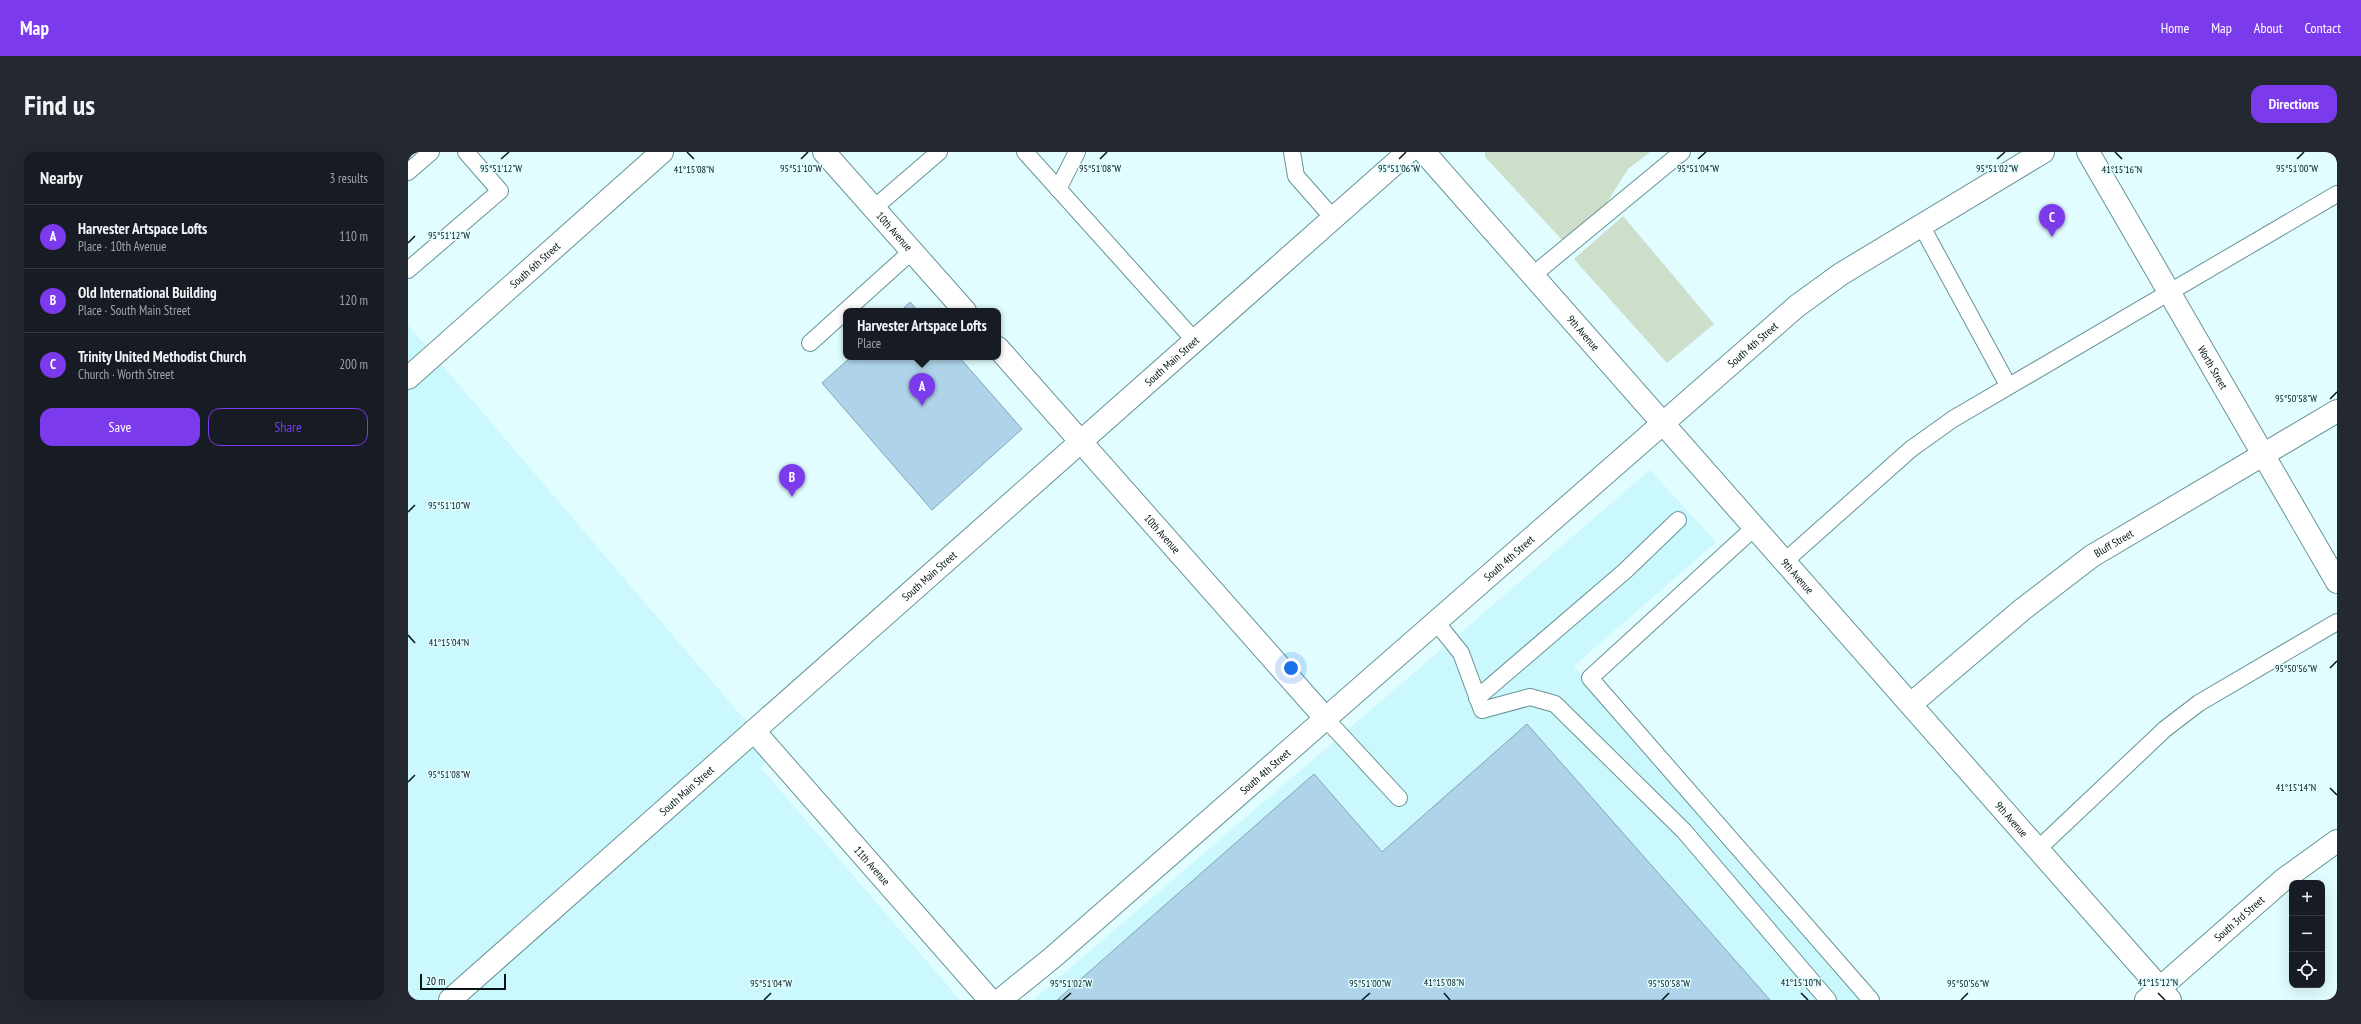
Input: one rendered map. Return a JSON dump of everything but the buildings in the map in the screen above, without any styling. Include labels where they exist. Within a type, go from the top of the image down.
[{"type":"street","name":"South 6th Street","points":[[408,378],[662,152]]},
{"type":"street","name":"10th Avenue","points":[[824,152],[962,308]]},
{"type":"street","name":"South Main Street","points":[[450,1000],[1408,152]]},
{"type":"street","name":"9th Avenue","points":[[1424,152],[2038,849],[2159,996]]},
{"type":"street","name":"South 4th Street","points":[[1000,1000],[1052,958],[1797,306],[1841,274],[2043,152]]},
{"type":"street","name":"Worth Street","points":[[2088,152],[2337,582]]},
{"type":"street","name":"10th Avenue","points":[[1001,351],[1326,719]]},
{"type":"street","name":"Bluff Street","points":[[1911,704],[2070,572],[2131,531],[2337,411]]},
{"type":"street","name":"11th Avenue","points":[[754,731],[990,1000]]},
{"type":"street","name":"South 3rd Street","points":[[2159,996],[2283,880],[2337,841]]},
{"type":"lane","points":[[408,172],[431,152]]},
{"type":"lane","points":[[408,270],[500,191],[466,152]]},
{"type":"lane","points":[[874,208],[939,152]]},
{"type":"lane","points":[[1025,152],[1195,341]]},
{"type":"lane","points":[[1058,189],[1077,152]]},
{"type":"lane","points":[[1292,152],[1296,176],[1333,218]]},
{"type":"lane","points":[[1533,275],[1682,152]]},
{"type":"lane","points":[[1785,561],[1911,449],[1953,419],[2008,385],[2337,194]]},
{"type":"lane","points":[[1922,225],[2008,385]]},
{"type":"lane","points":[[849,308],[912,251]]},
{"type":"lane","points":[[810,343],[843,313]]},
{"type":"lane","points":[[1477,698],[1625,571],[1678,520]]},
{"type":"lane","points":[[1755,527],[1590,678],[1871,1000]]},
{"type":"lane","points":[[1436,622],[1461,653],[1482,710],[1530,697],[1555,704],[1684,831],[1828,1000]]},
{"type":"lane","points":[[2038,849],[2165,729],[2198,702],[2337,622]]},
{"type":"lane","points":[[1326,719],[1399,798]]},
{"type":"shaded area","points":[[408,325],[774,754],[760,767],[960,1000],[408,1000]]},
{"type":"shaded area","points":[[1650,470],[1716,542],[1574,666],[1860,1000],[1033,1000]]},
{"type":"green space","points":[[1485,152],[1650,152],[1628,169],[1603,209],[1564,242],[1485,157]]},
{"type":"green space","points":[[1623,216],[1714,324],[1667,363],[1574,259]]},
{"type":"place","name":"Trinity United Methodist Church","points":[[2052,237]]},
{"type":"place","name":"Harvester Artspace Lofts","points":[[922,406]]},
{"type":"place","name":"Old International Building","points":[[792,497]]}]
